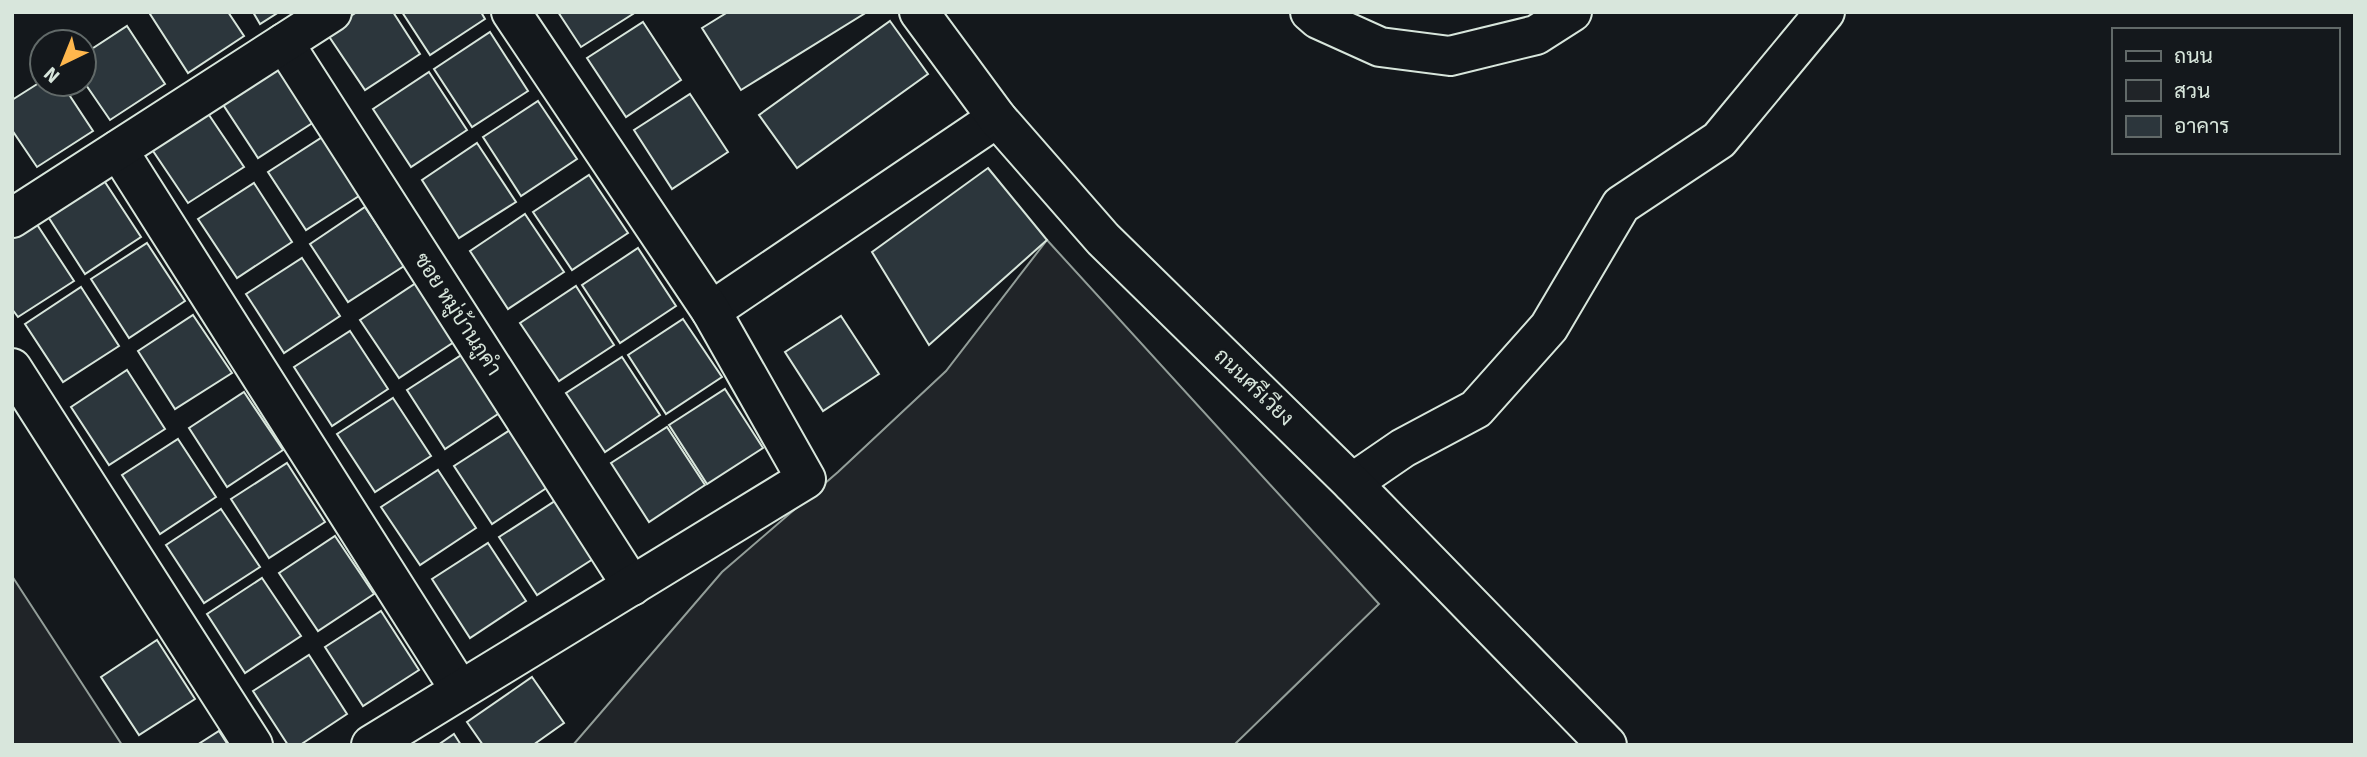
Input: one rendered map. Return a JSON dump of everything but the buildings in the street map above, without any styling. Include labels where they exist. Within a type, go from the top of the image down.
[{"type":"street","points":[[12,218],[332,12]]},
{"type":"street","points":[[371,745],[806,480],[710,311],[511,12]]},
{"type":"street","name":"ถนนศรีเวียง","points":[[919,12],[997,118],[1103,239],[1352,483],[1607,745]]},
{"type":"street","points":[[1310,12],[1318,19],[1380,47],[1450,56],[1536,35],[1573,12]]},
{"type":"street","points":[[1352,483],[1403,448],[1476,409],[1549,327],[1621,205],[1719,140],[1825,12]]},
{"type":"street","name":"ซอย หมู่บ้านภูคำ","points":[[284,43],[632,586]]},
{"type":"street","points":[[710,311],[997,118]]},
{"type":"street","points":[[118,150],[460,690]]},
{"type":"street","points":[[12,368],[253,745]]},
{"type":"green space","points":[[1047,240],[1379,604],[1234,745],[573,745],[722,572],[838,472],[946,371]]},
{"type":"green space","points":[[12,576],[122,745],[12,745]]}]
